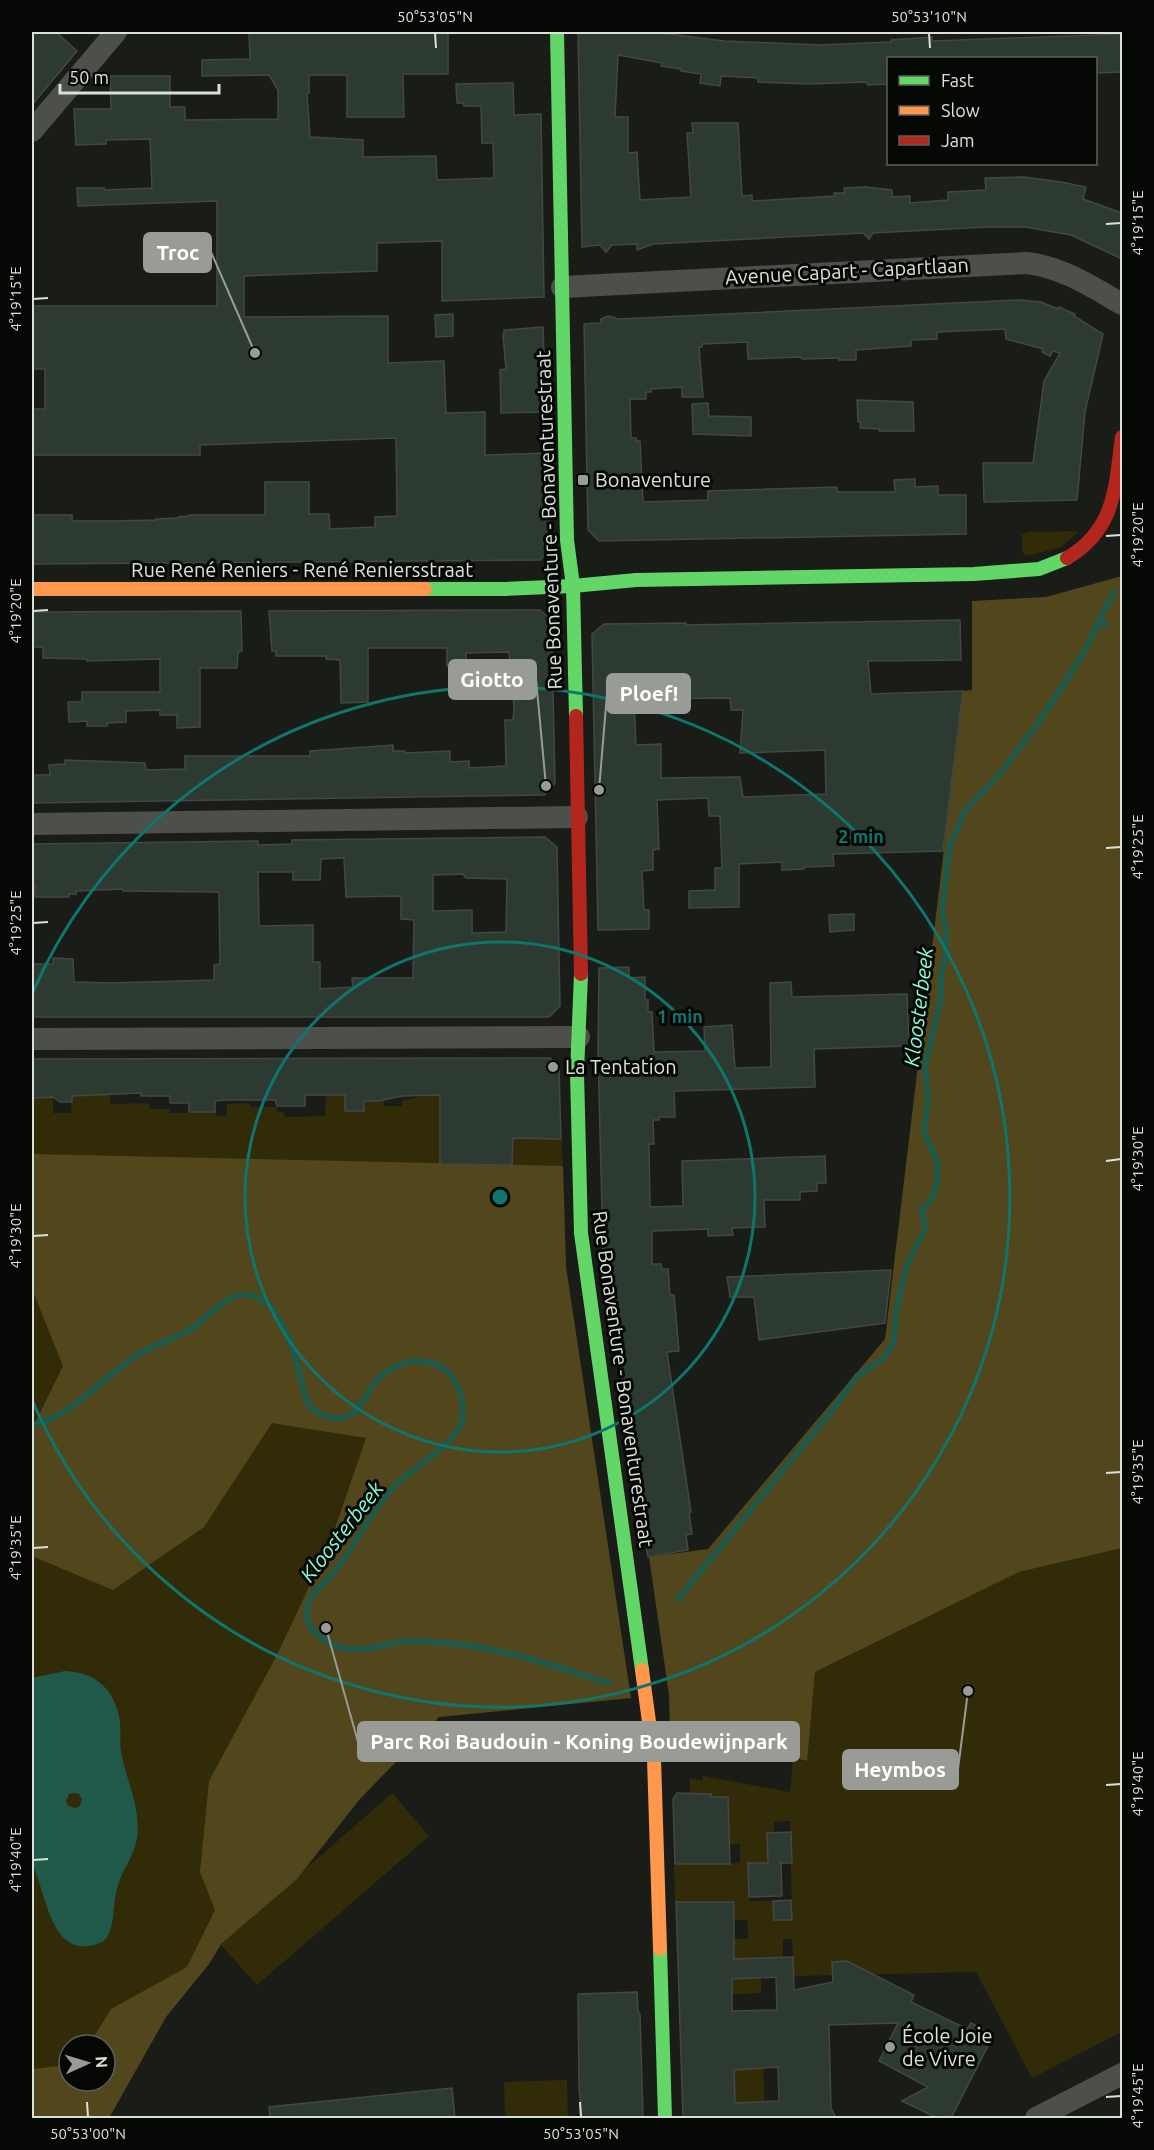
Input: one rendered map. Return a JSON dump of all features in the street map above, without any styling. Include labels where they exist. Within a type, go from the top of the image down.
[{"type":"street","points":[[32,131],[116,32]]},
{"type":"street","name":"Rue Bonaventure - Bonaventurestraat","points":[[557,32],[567,540],[573,586],[581,998],[577,1073],[581,1233],[654,1759],[665,2118]]},
{"type":"street","name":"Avenue Capart - Capartlaan","points":[[562,287],[1027,263],[1058,270],[1122,304]]},
{"type":"street","name":"Rue René Reniers - René Reniersstraat","points":[[32,589],[494,589],[573,586],[636,580],[974,574],[1039,569],[1079,551],[1098,533],[1113,500],[1122,437]]},
{"type":"street","points":[[32,824],[577,817]]},
{"type":"street","points":[[32,1038],[579,1037]]},
{"type":"street","points":[[1036,2118],[1122,2074]]},
{"type":"shaded area","points":[[1079,531],[1060,548],[1026,556],[1022,552],[1022,535],[1027,532]]},
{"type":"shaded area","points":[[1122,576],[1122,1548],[1019,1572],[815,1672],[807,1761],[670,1729],[669,1695],[649,1557],[708,1549],[885,1339],[963,691],[972,690],[972,601],[1046,597]]},
{"type":"shaded area","points":[[326,1088],[345,1092],[345,1111],[364,1111],[364,1101],[384,1101],[384,1106],[402,1106],[402,1101],[440,1092],[440,1164],[512,1165],[513,1138],[562,1139],[566,1267],[631,1698],[439,1717],[359,1800],[303,1871],[392,1793],[429,1836],[257,1985],[221,1945],[209,1964],[166,2017],[109,2118],[32,2118],[33,1098],[53,1097],[53,1113],[71,1113],[72,1096],[91,1096],[91,1089],[111,1089],[110,1104],[149,1103],[149,1109],[170,1109],[170,1113],[215,1112],[216,1116],[227,1116],[227,1104],[250,1103],[251,1107],[277,1107],[277,1112],[284,1112],[285,1117],[325,1116]]},
{"type":"shaded area","points":[[32,1154],[563,1166],[566,1267],[631,1698],[439,1717],[359,1800],[297,1879],[221,1944],[209,1964],[166,2017],[109,2118],[32,2118],[32,2069],[57,2066],[57,2093],[117,2093],[117,2033],[96,2033],[111,2009],[187,1967],[215,1910],[200,1872],[209,1781],[277,1655],[331,1540],[366,1438],[272,1423],[204,1527],[113,1590],[32,1556],[32,1423],[36,1421],[63,1366],[32,1289]]},
{"type":"shaded area","points":[[1122,1548],[1122,2032],[1032,2078],[976,1972],[794,1976],[792,1939],[783,1939],[783,1957],[734,1959],[733,1939],[748,1939],[747,1920],[727,1920],[727,1901],[675,1902],[674,1865],[740,1863],[740,1844],[729,1844],[711,1794],[690,1793],[690,1778],[702,1781],[703,1776],[790,1792],[793,1758],[806,1761],[815,1672],[1019,1572]],"holes":[[[790,1821],[792,1920],[774,1920],[773,1901],[749,1901],[748,1868],[759,1863],[779,1863],[779,1843],[767,1844],[767,1834],[774,1833],[774,1822]]]},
{"type":"shaded area","points":[[65,1671],[76,1672],[95,1679],[114,1700],[120,1721],[121,1752],[136,1807],[137,1838],[119,1882],[108,1936],[104,1941],[86,1946],[72,1944],[62,1936],[47,1908],[32,1864],[32,1678]],"holes":[[[69,1794],[79,1794],[82,1799],[80,1806],[75,1808],[68,1806],[66,1801]]]},
{"type":"shaded area","points":[[761,1978],[761,1993],[725,1995],[724,1979]]},
{"type":"shaded area","points":[[762,2023],[765,2118],[735,2118],[735,2103],[731,2087],[735,2087],[735,2080],[732,2080],[731,2072]]},
{"type":"shaded area","points":[[567,2080],[568,2118],[505,2118],[504,2082]]},
{"type":"building","points":[[32,32],[56,32],[77,51],[32,105]]},
{"type":"building","points":[[249,32],[448,32],[448,74],[403,74],[404,117],[347,117],[347,75],[309,75],[309,93],[307,93],[310,137],[363,140],[363,157],[436,156],[437,180],[494,178],[493,143],[482,143],[481,106],[464,106],[463,103],[457,103],[456,84],[513,83],[514,115],[541,114],[544,297],[442,301],[442,241],[377,243],[377,271],[244,276],[244,317],[388,316],[388,363],[444,361],[446,413],[485,412],[485,455],[547,453],[550,549],[540,560],[32,564],[32,515],[72,515],[72,521],[113,521],[156,520],[189,515],[265,515],[265,482],[309,482],[309,514],[329,514],[330,529],[375,527],[375,517],[397,516],[396,438],[200,445],[200,455],[32,455],[32,409],[45,409],[45,369],[32,369],[32,306],[217,306],[217,201],[78,206],[77,188],[104,188],[104,190],[152,188],[150,139],[106,140],[106,144],[76,145],[74,109],[111,109],[110,76],[170,76],[170,107],[185,107],[185,120],[278,119],[278,90],[269,75],[202,76],[202,60],[250,59]]},
{"type":"building","points":[[578,32],[653,32],[724,41],[820,45],[891,42],[891,40],[932,37],[932,41],[1122,34],[1122,72],[1097,73],[1097,57],[887,57],[887,84],[868,85],[866,82],[808,84],[758,82],[758,78],[721,76],[720,86],[700,83],[701,74],[661,66],[662,63],[618,55],[615,117],[628,117],[628,153],[637,152],[640,200],[691,197],[687,133],[693,133],[692,123],[738,123],[742,196],[752,195],[752,201],[835,196],[834,193],[845,193],[844,188],[865,187],[892,190],[892,197],[910,196],[910,203],[948,200],[948,192],[986,190],[985,178],[1023,177],[1061,182],[1086,187],[1083,199],[1122,213],[1122,259],[1071,235],[1025,227],[873,233],[869,239],[863,233],[653,244],[637,250],[637,244],[612,245],[606,252],[600,245],[582,247]]},
{"type":"building","points":[[1020,300],[1041,302],[1058,309],[1059,307],[1075,314],[1074,316],[1103,334],[1085,412],[1077,500],[984,502],[983,463],[1033,463],[1044,381],[1060,353],[1053,351],[1050,356],[1042,352],[1043,349],[1006,339],[1005,329],[937,332],[937,339],[911,340],[911,346],[856,350],[856,360],[802,359],[801,357],[748,359],[747,342],[702,344],[702,347],[699,347],[703,397],[682,397],[682,387],[651,389],[651,392],[646,392],[646,399],[630,399],[631,438],[640,441],[643,502],[708,500],[708,491],[837,487],[837,492],[895,492],[894,480],[915,479],[915,487],[938,486],[938,495],[966,495],[966,534],[599,541],[588,530],[584,324],[601,323],[601,319],[608,316],[619,319]]},
{"type":"building","points":[[453,314],[453,336],[436,337],[435,315]]},
{"type":"building","points":[[543,327],[546,412],[501,413],[500,370],[506,369],[504,330]]},
{"type":"building","points":[[857,400],[913,402],[914,431],[879,431],[879,429],[860,428]]},
{"type":"building","points":[[708,403],[709,416],[751,417],[751,436],[693,434],[692,404]]},
{"type":"building","points":[[540,610],[551,620],[555,783],[544,795],[32,803],[32,775],[50,775],[49,765],[65,764],[65,760],[145,763],[146,770],[185,769],[185,756],[310,756],[310,751],[393,745],[393,751],[405,751],[405,753],[450,751],[450,762],[469,761],[469,768],[506,766],[505,720],[513,720],[514,708],[509,652],[466,653],[466,665],[447,666],[447,648],[368,648],[368,702],[341,703],[340,660],[326,659],[326,656],[276,656],[276,651],[272,651],[269,611]]},
{"type":"building","points":[[241,611],[242,651],[238,652],[237,668],[200,668],[200,727],[177,728],[177,715],[160,715],[160,710],[126,711],[126,722],[107,723],[107,726],[87,726],[87,721],[69,722],[68,702],[82,702],[82,692],[160,692],[160,659],[87,661],[87,659],[43,658],[43,647],[33,647],[32,642],[32,612]]},
{"type":"building","points":[[960,620],[961,660],[868,661],[871,694],[963,691],[943,851],[833,854],[834,866],[804,867],[804,869],[782,870],[782,862],[739,864],[739,907],[689,908],[689,891],[715,890],[715,868],[722,868],[720,816],[709,816],[708,798],[657,800],[659,849],[653,850],[653,870],[642,871],[644,910],[649,910],[649,929],[598,930],[592,634],[604,624],[686,623],[686,625]],"holes":[[[730,698],[731,710],[743,710],[740,753],[825,750],[826,794],[743,797],[740,777],[661,778],[661,744],[636,745],[634,699]]]},
{"type":"building","points":[[545,837],[557,847],[560,1006],[549,1017],[32,1017],[32,964],[53,964],[53,958],[73,959],[74,982],[214,980],[214,965],[220,964],[219,892],[123,891],[123,889],[76,891],[76,894],[69,894],[69,897],[35,897],[35,885],[32,885],[32,844],[258,841],[258,845],[292,844],[292,840]],"holes":[[[344,858],[346,897],[401,896],[401,919],[414,920],[413,978],[352,978],[353,987],[320,989],[320,962],[313,962],[313,925],[259,926],[258,872],[293,872],[293,880],[320,880],[321,859]],[[463,874],[466,878],[507,879],[506,932],[472,933],[472,910],[433,911],[433,875]]]},
{"type":"building","points":[[854,914],[854,930],[830,932],[829,915]]},
{"type":"building","points":[[629,967],[629,978],[645,977],[645,1000],[648,1000],[648,1012],[652,1012],[654,1052],[705,1051],[704,1027],[732,1025],[735,1068],[771,1067],[770,983],[791,982],[792,997],[907,994],[909,1046],[814,1049],[815,1087],[674,1091],[675,1117],[659,1117],[659,1120],[653,1120],[654,1144],[649,1144],[650,1207],[683,1206],[682,1161],[825,1156],[826,1183],[817,1183],[817,1191],[800,1192],[800,1200],[764,1200],[765,1227],[732,1228],[733,1235],[708,1236],[708,1229],[652,1231],[652,1264],[661,1264],[662,1269],[668,1269],[670,1295],[674,1295],[679,1351],[667,1352],[691,1512],[689,1512],[692,1534],[686,1535],[688,1550],[648,1557],[603,1249],[598,1054],[599,968]]},
{"type":"building","points":[[550,1058],[559,1068],[561,1139],[513,1138],[512,1165],[440,1164],[440,1095],[402,1096],[378,1101],[364,1101],[364,1111],[345,1111],[345,1095],[305,1095],[305,1106],[277,1106],[275,1100],[215,1101],[215,1112],[189,1112],[189,1103],[170,1103],[170,1096],[141,1096],[141,1093],[72,1096],[72,1102],[60,1102],[53,1097],[32,1098],[32,1059]]},
{"type":"building","points":[[891,1270],[885,1323],[759,1340],[754,1297],[730,1297],[727,1277]]},
{"type":"building","points":[[677,1793],[728,1797],[730,1864],[675,1864],[673,1799]]},
{"type":"building","points":[[791,1832],[792,1863],[781,1863],[782,1896],[749,1897],[748,1863],[768,1863],[767,1833]]},
{"type":"building","points":[[791,1900],[792,1920],[774,1920],[773,1901]]},
{"type":"building","points":[[676,1902],[734,1902],[734,1959],[793,1957],[794,1990],[833,1982],[832,1962],[847,1961],[914,1995],[911,2002],[967,2029],[971,2023],[991,2033],[991,2040],[951,2118],[937,2118],[902,2101],[928,2087],[879,2061],[898,2023],[829,2025],[831,2108],[836,2118],[683,2118]],"holes":[[[776,1977],[777,2010],[732,2011],[732,1979]],[[778,2067],[779,2101],[735,2103],[734,2070]]]},
{"type":"building","points":[[637,1992],[640,2014],[643,2118],[582,2118],[579,2088],[578,1994]]},
{"type":"building","points":[[452,2088],[455,2118],[270,2118],[269,2107]]},
{"type":"waterway","name":"Kloosterbeek","points":[[1097,625],[1114,592]]},
{"type":"waterway","name":"Kloosterbeek","points":[[678,1599],[837,1404],[857,1376],[883,1359],[890,1349],[894,1339],[896,1313],[906,1267],[926,1227],[921,1210],[931,1201],[937,1183],[937,1161],[924,1132],[928,1101],[925,1066],[941,999],[941,977],[946,954],[946,931],[942,911],[950,846],[965,810],[999,775],[1038,723],[1082,656],[1097,625],[1106,624]]},
{"type":"waterway","name":"Kloosterbeek","points":[[32,1425],[62,1413],[128,1361],[191,1329],[227,1300],[236,1296],[257,1297],[272,1308],[294,1352],[309,1406],[325,1416],[331,1418],[349,1416],[363,1402],[375,1382],[398,1365],[413,1361],[438,1365],[451,1375],[460,1393],[463,1416],[459,1429],[444,1445],[390,1491],[340,1564],[311,1598],[307,1608],[310,1626],[323,1639],[342,1648],[359,1649],[405,1641],[454,1644],[517,1656],[610,1682]]},
{"type":"traffic: fast","points":[[557,32],[567,540],[573,586],[576,716]]},
{"type":"traffic: fast","points":[[425,589],[505,589],[636,580],[974,574],[1039,569],[1067,558]]},
{"type":"traffic: fast","points":[[581,974],[577,1073],[581,1233],[642,1670]]},
{"type":"traffic: fast","points":[[660,1949],[665,2118]]},
{"type":"traffic: slow","points":[[32,589],[425,589]]},
{"type":"traffic: slow","points":[[642,1670],[654,1759],[660,1949]]},
{"type":"traffic: jam","points":[[1067,558],[1083,547],[1104,520],[1114,490],[1122,437]]},
{"type":"traffic: jam","points":[[576,716],[581,974]]},
{"type":"place","name":"Troc","points":[[255,353]]},
{"type":"place","name":"Bonaventure","points":[[583,480]]},
{"type":"place","name":"Giotto","points":[[546,786]]},
{"type":"place","name":"Ploef!","points":[[599,790]]},
{"type":"place","name":"La Tentation","points":[[553,1067]]},
{"type":"place","name":"Parc Roi Baudouin - Koning Boudewijnpark","points":[[326,1628]]},
{"type":"place","name":"Heymbos","points":[[968,1691]]},
{"type":"place","name":"École Joie de Vivre","points":[[890,2047]]}]
